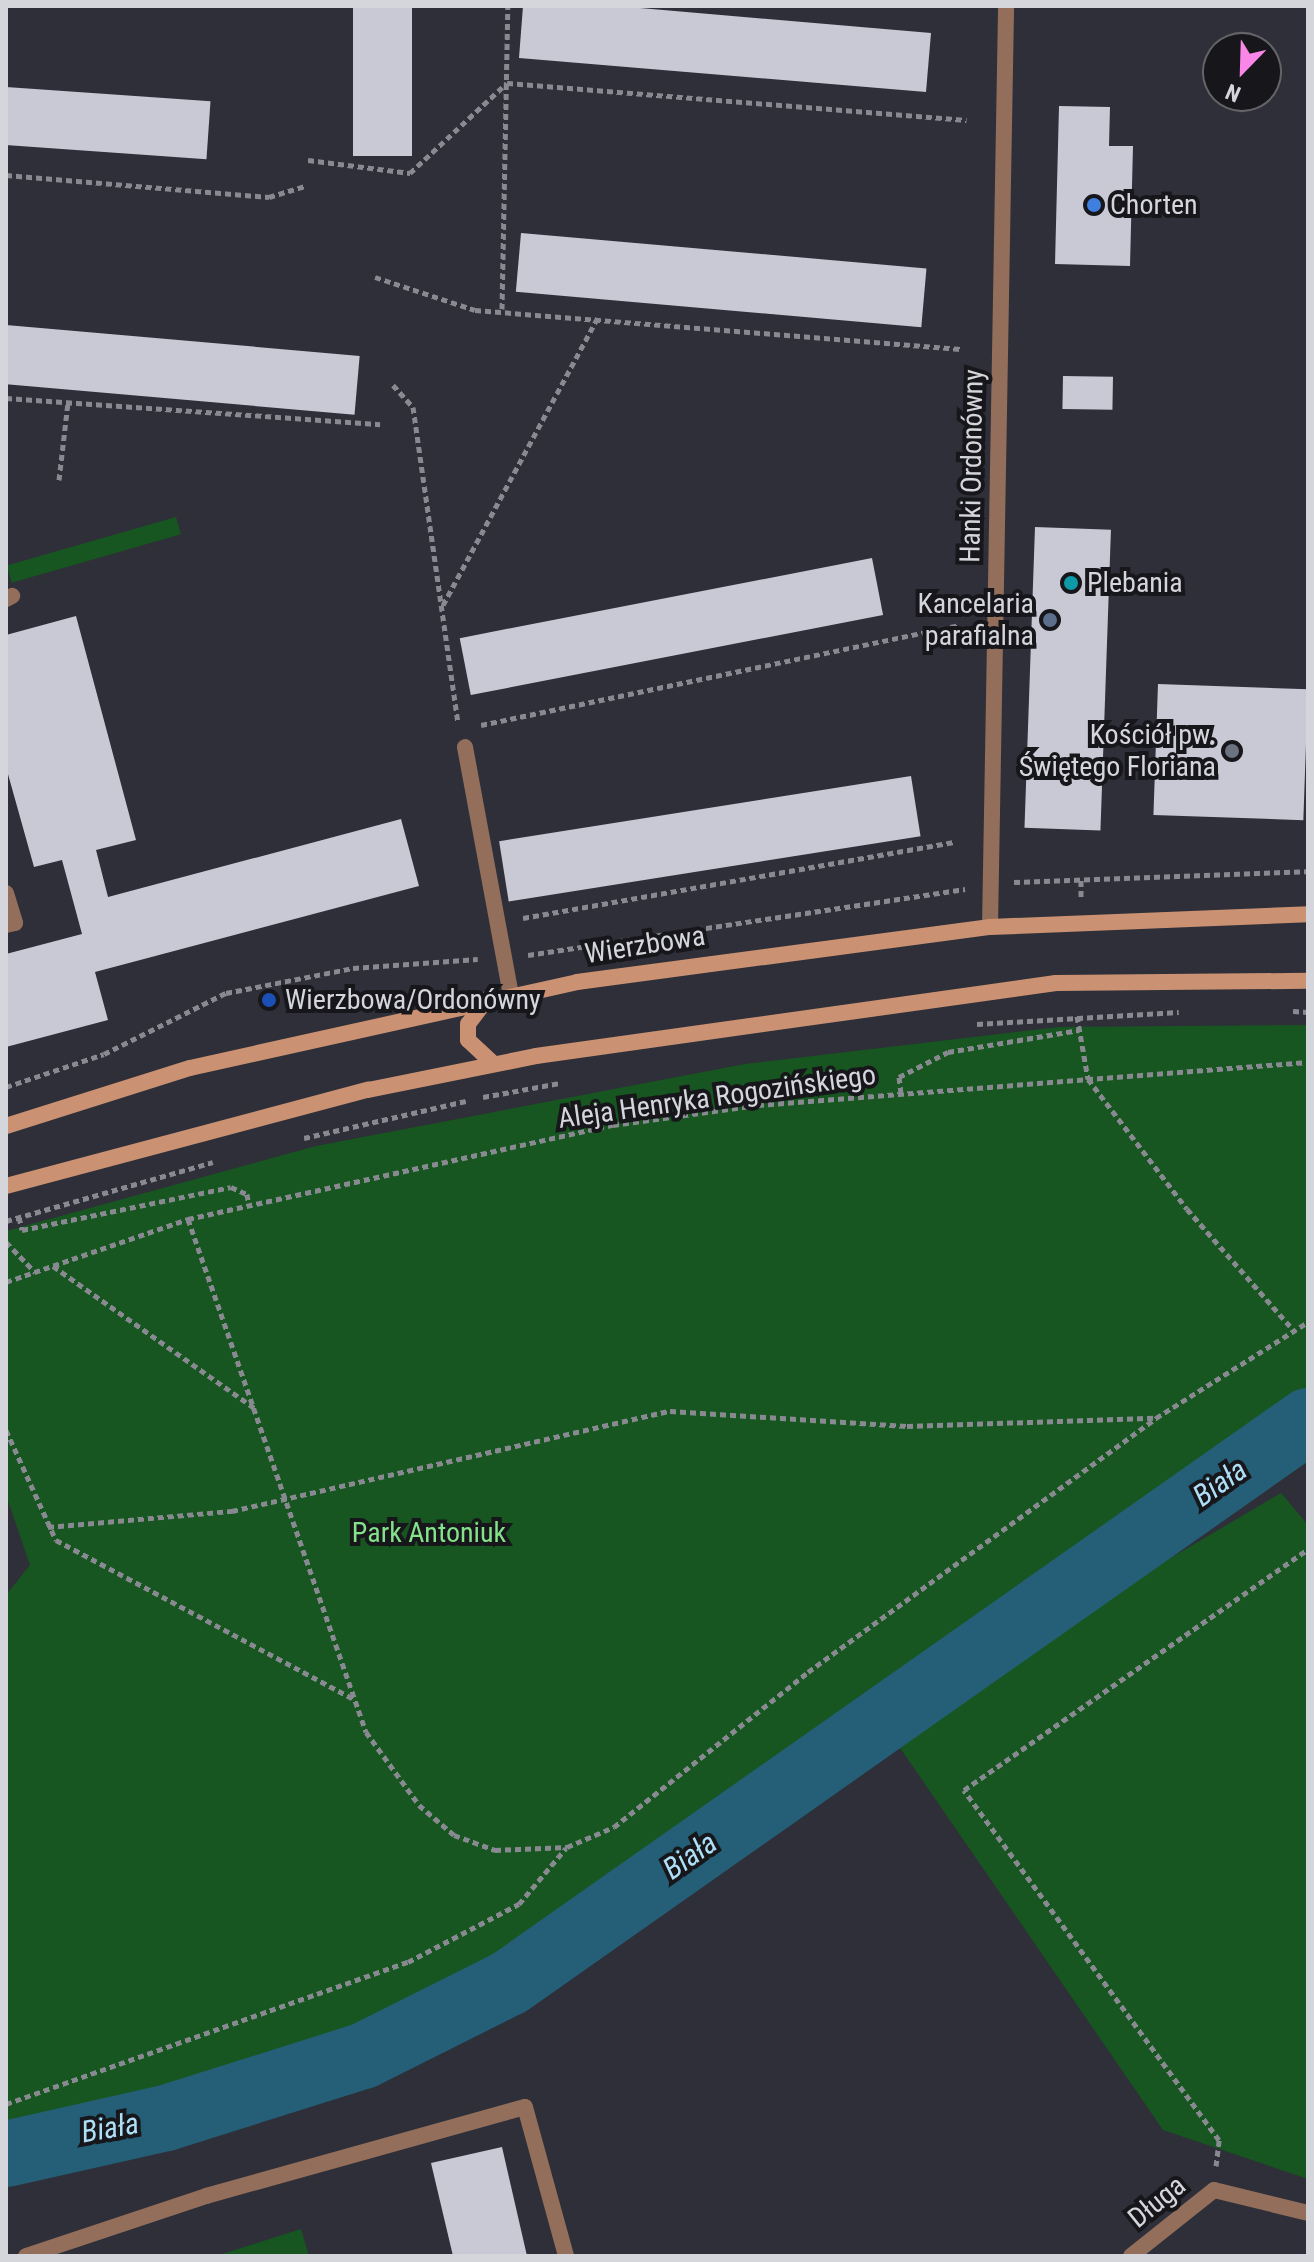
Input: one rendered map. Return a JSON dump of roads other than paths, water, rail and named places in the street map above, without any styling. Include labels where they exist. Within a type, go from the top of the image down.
[{"type":"main road","name":"Wierzbowa","points":[[6,1126],[190,1068],[511,995],[819,945],[990,927],[1308,914]]},
{"type":"main road","points":[[6,1186],[494,1064],[1056,983],[1308,981]]},
{"type":"main road","points":[[487,999],[468,1024],[468,1040],[494,1064]]},
{"type":"street","name":"Hanki Ordonówny","points":[[990,927],[1006,6]]},
{"type":"street","points":[[465,747],[511,995]]},
{"type":"street","points":[[6,893],[15,923],[6,925]]},
{"type":"street","points":[[26,2256],[206,2196],[525,2107],[566,2256]]},
{"type":"street","name":"Długa","points":[[1131,2256],[1214,2190],[1308,2213]]},
{"type":"waterway","name":"Biała","points":[[6,2154],[166,2118],[363,2056],[509,1983],[1308,1421]]},
{"type":"place","name":"Chorten","points":[[1094,205]]},
{"type":"place","name":"Plebania","points":[[1071,583]]},
{"type":"place","name":"Kancelaria parafialna","points":[[1050,620]]},
{"type":"place","name":"Kościół pw. Świętego Floriana","points":[[1232,751]]},
{"type":"place","name":"Wierzbowa/Ordonówny","points":[[269,1000]]},
{"type":"park label","name":"Park Antoniuk","points":[[429,1533]]}]
